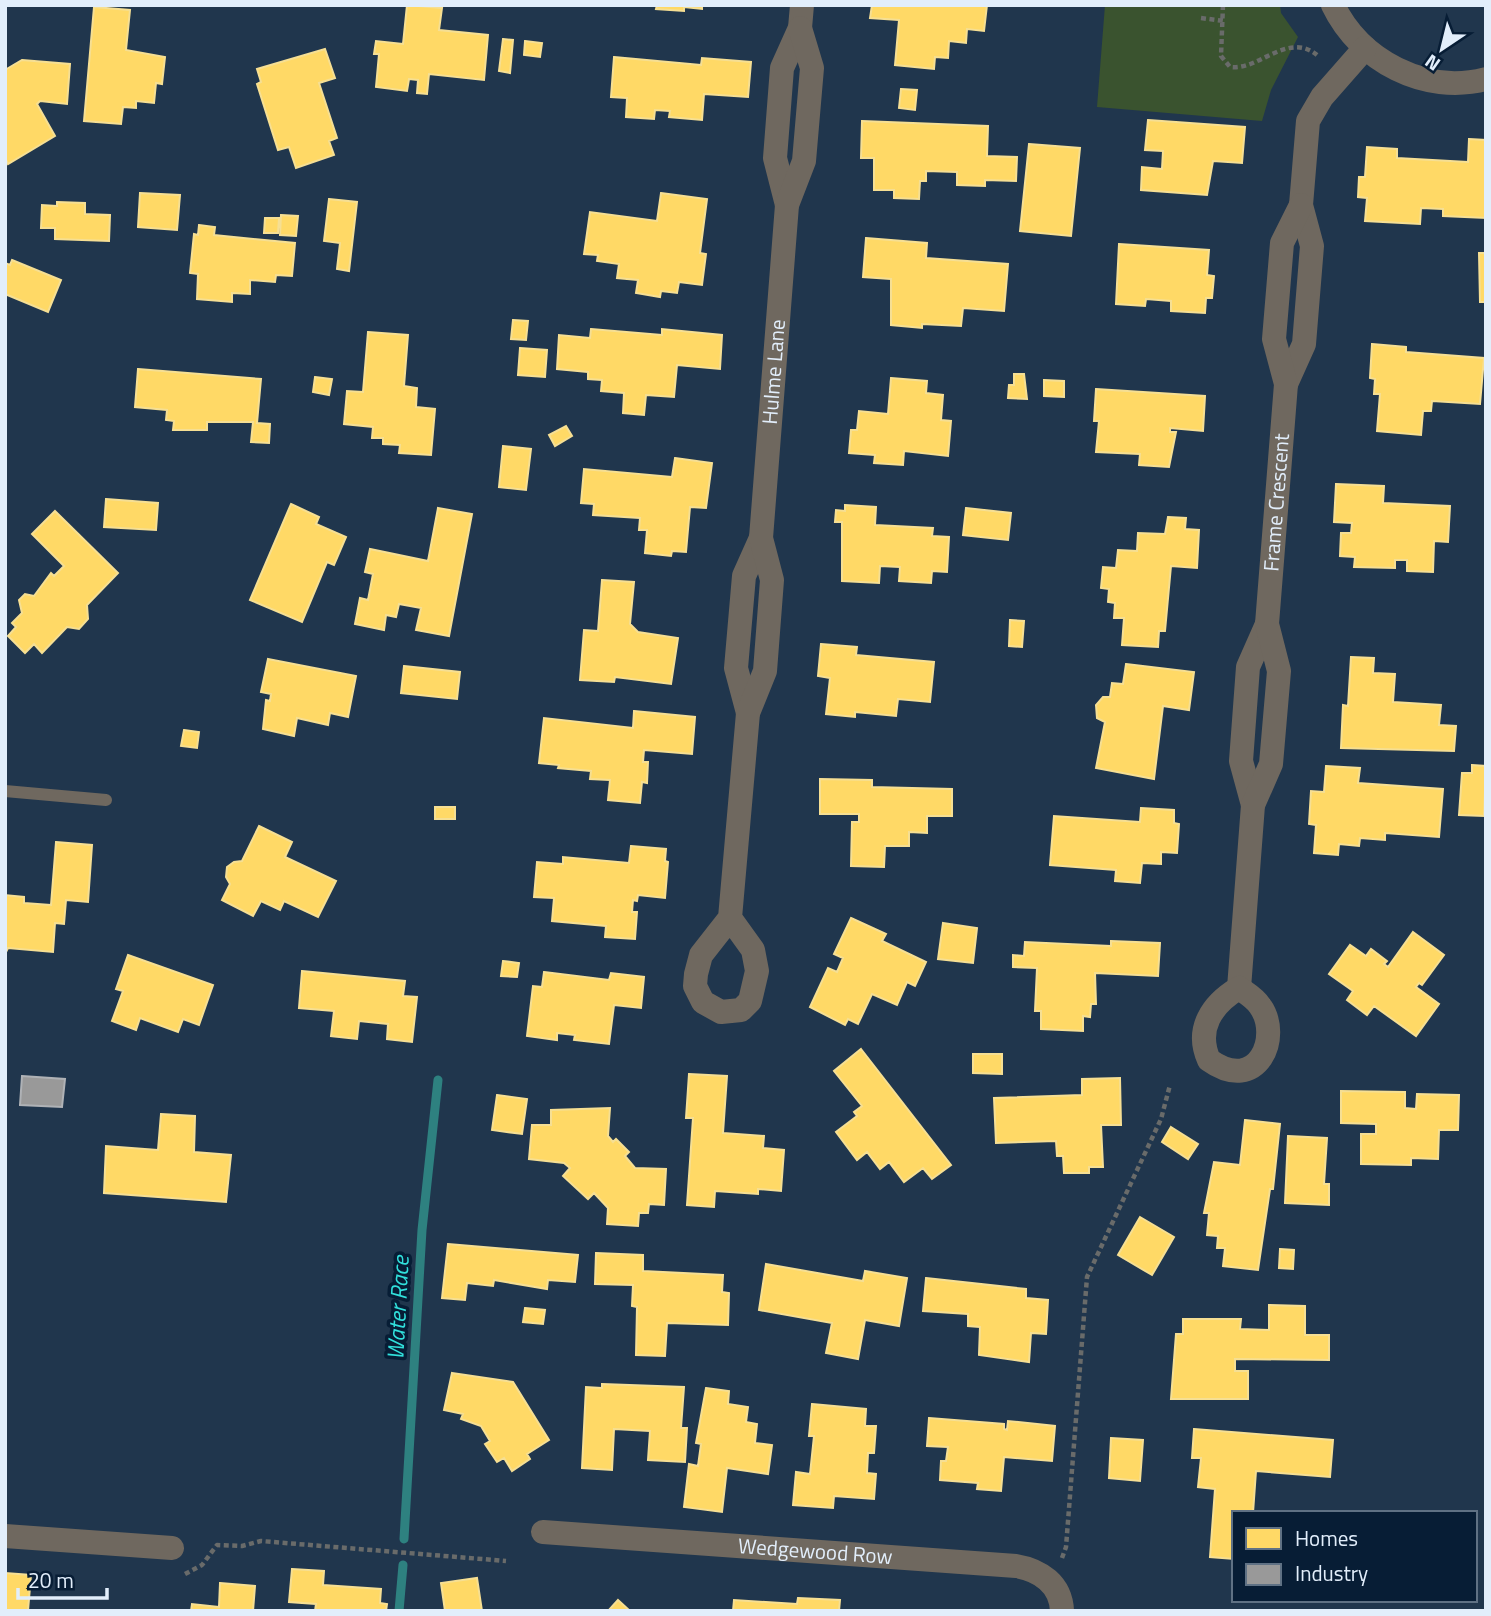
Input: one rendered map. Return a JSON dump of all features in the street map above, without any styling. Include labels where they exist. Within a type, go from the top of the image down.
[{"type":"street","points":[[1333,5],[1347,29],[1387,65],[1409,75],[1479,86]]},
{"type":"street","name":"Hulme Lane","points":[[730,918],[748,713],[765,671],[772,580],[761,538],[787,205],[804,161],[813,68],[801,17]]},
{"type":"street","name":"Frame Crescent","points":[[1239,988],[1253,805],[1241,761],[1248,667],[1267,624],[1286,384],[1304,344],[1311,246],[1301,205],[1308,121],[1321,97],[1365,48]]},
{"type":"street","name":"Wedgewood Row","points":[[543,1532],[1016,1566],[1028,1568],[1047,1579]]},
{"type":"street","points":[[5,1536],[172,1548]]},
{"type":"street","points":[[1047,1579],[1059,1593],[1062,1611]]},
{"type":"lane","points":[[5,791],[106,800]]},
{"type":"path","points":[[1223,5],[1222,56],[1230,67],[1240,68],[1284,49],[1306,49],[1317,55]]},
{"type":"path","points":[[1201,18],[1224,21]]},
{"type":"path","points":[[1047,1579],[1059,1564],[1066,1547],[1087,1277],[1161,1119],[1170,1085]]},
{"type":"path","points":[[174,1575],[191,1572],[202,1565],[217,1545],[242,1546],[261,1541],[506,1561]]},
{"type":"green space","points":[[1105,5],[1280,5],[1281,13],[1298,37],[1271,90],[1262,121],[1097,107]]},
{"type":"building: Homes","points":[[407,5],[442,8],[439,30],[488,35],[484,80],[429,74],[427,94],[417,93],[418,80],[409,79],[407,91],[376,87],[379,54],[374,54],[376,41],[403,44]]},
{"type":"building: Homes","points":[[657,5],[702,5],[702,9],[656,9]]},
{"type":"building: Homes","points":[[872,5],[987,5],[984,31],[967,29],[966,43],[949,41],[948,58],[935,57],[934,69],[895,65],[899,20],[870,18]]},
{"type":"building: Homes","points":[[94,7],[130,10],[126,50],[165,57],[162,84],[156,83],[154,103],[136,101],[136,108],[123,107],[121,124],[84,121]]},
{"type":"building: Homes","points":[[503,39],[513,40],[510,73],[499,71]]},
{"type":"building: Homes","points":[[525,41],[542,43],[540,57],[524,55]]},
{"type":"building: Homes","points":[[325,49],[335,78],[319,83],[337,138],[329,141],[334,155],[296,168],[289,147],[278,150],[257,84],[261,82],[257,69]]},
{"type":"building: Homes","points":[[614,57],[701,65],[702,58],[751,62],[748,97],[704,94],[702,120],[669,117],[670,111],[655,110],[654,119],[626,117],[627,98],[611,97]]},
{"type":"building: Homes","points":[[22,60],[70,64],[67,104],[40,101],[37,104],[55,136],[8,164],[5,158],[5,70]]},
{"type":"building: Homes","points":[[901,89],[917,90],[915,110],[899,108]]},
{"type":"building: Homes","points":[[1148,120],[1245,127],[1242,163],[1213,161],[1207,195],[1141,190],[1142,167],[1162,169],[1163,151],[1145,150]]},
{"type":"building: Homes","points":[[862,121],[988,126],[987,156],[1017,157],[1016,181],[985,180],[985,186],[957,185],[957,172],[926,171],[926,181],[920,181],[919,199],[894,198],[894,190],[874,190],[874,158],[861,158]]},
{"type":"building: Homes","points":[[1469,139],[1486,140],[1486,218],[1443,216],[1443,209],[1421,208],[1420,224],[1365,221],[1367,198],[1358,197],[1359,177],[1365,177],[1367,147],[1397,149],[1397,158],[1468,162]]},
{"type":"building: Homes","points":[[1029,144],[1080,148],[1071,236],[1020,231]]},
{"type":"building: Homes","points":[[140,193],[180,195],[177,230],[138,227]]},
{"type":"building: Homes","points":[[661,193],[707,199],[700,253],[706,254],[702,285],[679,282],[677,293],[661,291],[660,297],[636,293],[638,280],[617,278],[619,264],[597,261],[598,255],[584,254],[590,212],[657,221]]},
{"type":"building: Homes","points":[[329,199],[357,202],[349,271],[337,269],[340,243],[324,241]]},
{"type":"building: Homes","points":[[57,202],[85,203],[85,214],[110,215],[109,241],[55,239],[55,228],[41,228],[42,205],[57,206]]},
{"type":"building: Homes","points":[[281,215],[298,216],[296,236],[280,235]]},
{"type":"building: Homes","points":[[265,218],[279,218],[278,233],[264,233]]},
{"type":"building: Homes","points":[[199,225],[215,227],[214,235],[295,243],[292,276],[276,275],[275,282],[250,280],[250,294],[232,293],[232,302],[197,299],[198,274],[190,273],[194,234],[198,235]]},
{"type":"building: Homes","points":[[866,238],[927,243],[926,258],[1008,264],[1004,311],[963,308],[961,326],[922,324],[922,328],[891,325],[891,279],[863,277]]},
{"type":"building: Homes","points":[[1119,244],[1209,250],[1207,275],[1214,276],[1212,298],[1206,298],[1205,313],[1171,311],[1171,301],[1146,299],[1145,306],[1116,304]]},
{"type":"building: Homes","points":[[1479,253],[1486,253],[1486,302],[1480,302]]},
{"type":"building: Homes","points":[[12,260],[61,280],[48,312],[5,294],[5,263],[10,265]]},
{"type":"building: Homes","points":[[513,320],[528,321],[526,340],[511,339]]},
{"type":"building: Homes","points":[[591,329],[662,335],[662,329],[722,335],[720,369],[677,365],[674,397],[646,395],[644,415],[623,413],[624,393],[601,391],[602,380],[588,379],[588,372],[557,369],[559,335],[590,338]]},
{"type":"building: Homes","points":[[368,332],[408,335],[404,386],[417,388],[416,407],[435,409],[431,455],[399,453],[400,445],[383,444],[383,438],[372,438],[373,427],[344,424],[347,391],[363,392]]},
{"type":"building: Homes","points":[[1372,344],[1406,347],[1406,352],[1484,358],[1480,404],[1432,401],[1431,411],[1423,411],[1421,435],[1377,431],[1380,394],[1374,394],[1375,379],[1370,378]]},
{"type":"building: Homes","points":[[520,348],[547,350],[545,377],[518,375]]},
{"type":"building: Homes","points":[[138,369],[261,379],[257,423],[270,424],[269,443],[251,442],[253,422],[207,422],[207,430],[173,430],[174,421],[166,420],[167,410],[135,407]]},
{"type":"building: Homes","points":[[1014,374],[1024,374],[1027,399],[1008,398],[1009,385],[1014,385]]},
{"type":"building: Homes","points":[[315,377],[332,379],[329,395],[313,392]]},
{"type":"building: Homes","points":[[891,378],[927,381],[926,393],[943,395],[941,420],[951,421],[948,456],[904,451],[903,465],[874,463],[875,455],[849,453],[851,430],[857,430],[859,411],[888,414]]},
{"type":"building: Homes","points":[[1044,380],[1064,381],[1064,397],[1044,396]]},
{"type":"building: Homes","points":[[1096,389],[1205,396],[1203,431],[1170,428],[1170,432],[1176,432],[1169,467],[1139,465],[1140,454],[1096,452],[1099,421],[1094,421]]},
{"type":"building: Homes","points":[[566,426],[572,436],[555,446],[549,435]]},
{"type":"building: Homes","points":[[503,446],[531,449],[526,490],[499,487]]},
{"type":"building: Homes","points":[[675,458],[712,463],[706,508],[690,507],[686,552],[672,551],[671,556],[645,553],[647,530],[639,530],[640,518],[593,515],[594,504],[581,503],[584,469],[672,477]]},
{"type":"building: Homes","points":[[1336,484],[1384,486],[1383,503],[1450,506],[1448,542],[1434,541],[1433,572],[1407,571],[1407,560],[1395,560],[1395,568],[1354,567],[1355,557],[1340,556],[1341,533],[1351,533],[1352,523],[1334,522]]},
{"type":"building: Homes","points":[[106,499],[158,503],[156,530],[104,527]]},
{"type":"building: Homes","points":[[291,504],[319,517],[316,524],[346,537],[334,565],[327,562],[302,622],[250,600]]},
{"type":"building: Homes","points":[[845,505],[876,507],[875,525],[933,528],[932,536],[949,537],[947,572],[932,571],[931,583],[899,581],[900,567],[880,566],[879,583],[842,581],[842,522],[835,522],[836,510],[845,511]]},
{"type":"building: Homes","points":[[438,508],[472,514],[449,636],[416,630],[421,608],[399,604],[396,617],[386,615],[384,630],[355,624],[360,598],[368,600],[373,574],[365,572],[370,549],[428,561]]},
{"type":"building: Homes","points":[[966,508],[1011,513],[1008,540],[963,535]]},
{"type":"building: Homes","points":[[55,511],[118,573],[87,605],[88,619],[79,629],[67,627],[42,653],[34,644],[25,653],[8,636],[16,627],[12,623],[22,613],[19,600],[25,594],[34,596],[51,573],[54,576],[64,566],[32,534]]},
{"type":"building: Homes","points":[[1168,517],[1186,518],[1185,529],[1199,530],[1197,568],[1171,566],[1165,631],[1159,631],[1158,647],[1122,645],[1124,618],[1114,618],[1115,603],[1108,602],[1109,589],[1101,588],[1103,567],[1116,568],[1118,550],[1137,551],[1138,533],[1165,534]]},
{"type":"building: Homes","points":[[602,580],[634,582],[630,624],[638,632],[678,638],[671,684],[615,677],[614,682],[580,680],[584,630],[598,631]]},
{"type":"building: Homes","points":[[1010,620],[1024,621],[1022,647],[1009,646]]},
{"type":"building: Homes","points":[[821,644],[857,647],[856,655],[934,662],[930,702],[898,699],[896,716],[855,712],[855,717],[826,714],[830,678],[818,676]]},
{"type":"building: Homes","points":[[1351,657],[1374,658],[1373,673],[1395,674],[1393,702],[1441,705],[1439,725],[1456,726],[1454,751],[1341,748],[1343,705],[1348,706]]},
{"type":"building: Homes","points":[[268,659],[356,676],[348,717],[330,713],[328,725],[297,718],[294,736],[263,729],[266,700],[270,701],[271,694],[261,692]]},
{"type":"building: Homes","points":[[1126,664],[1194,672],[1189,710],[1163,706],[1154,779],[1096,768],[1105,722],[1097,718],[1096,705],[1103,697],[1110,697],[1112,683],[1123,684]]},
{"type":"building: Homes","points":[[404,666],[460,672],[457,699],[401,693]]},
{"type":"building: Homes","points":[[634,711],[695,717],[692,754],[644,750],[643,762],[648,762],[647,783],[642,782],[640,803],[608,800],[610,780],[590,779],[591,771],[539,763],[544,718],[633,728]]},
{"type":"building: Homes","points":[[184,730],[199,732],[197,748],[181,746]]},
{"type":"building: Homes","points":[[1472,765],[1486,766],[1484,816],[1459,815],[1462,773],[1472,773]]},
{"type":"building: Homes","points":[[1326,766],[1360,768],[1358,783],[1443,789],[1439,837],[1385,833],[1385,840],[1360,838],[1359,846],[1339,844],[1338,855],[1314,853],[1316,825],[1309,824],[1311,791],[1324,792]]},
{"type":"building: Homes","points":[[820,779],[872,780],[872,787],[952,789],[952,816],[927,816],[927,833],[909,832],[909,846],[885,846],[884,867],[851,866],[852,822],[859,822],[859,814],[820,814]]},
{"type":"building: Homes","points":[[435,807],[455,807],[455,819],[435,819]]},
{"type":"building: Homes","points":[[1141,808],[1174,810],[1174,823],[1179,824],[1177,853],[1161,852],[1161,864],[1142,863],[1140,883],[1115,881],[1116,870],[1050,865],[1054,816],[1140,822]]},
{"type":"building: Homes","points":[[259,826],[292,842],[285,857],[336,881],[318,917],[284,901],[280,910],[261,901],[253,916],[222,900],[230,884],[226,877],[227,867],[242,861]]},
{"type":"building: Homes","points":[[56,842],[92,845],[88,902],[66,900],[64,924],[55,923],[53,952],[8,948],[5,954],[5,895],[24,897],[24,903],[51,905]]},
{"type":"building: Homes","points":[[631,846],[666,849],[665,861],[668,862],[665,898],[638,895],[637,901],[633,900],[632,912],[637,912],[635,939],[605,937],[606,926],[552,921],[554,898],[534,897],[537,862],[563,864],[563,857],[629,863]]},
{"type":"building: Homes","points":[[851,918],[886,934],[882,941],[926,962],[915,986],[907,982],[897,1005],[872,994],[858,1024],[848,1019],[845,1025],[810,1007],[828,968],[837,972],[843,958],[834,954]]},
{"type":"building: Homes","points":[[943,923],[977,928],[973,963],[938,959]]},
{"type":"building: Homes","points":[[1413,932],[1444,955],[1422,985],[1419,983],[1416,987],[1439,1004],[1416,1036],[1374,1006],[1367,1015],[1347,1000],[1353,991],[1329,974],[1350,945],[1366,956],[1371,949],[1387,961],[1384,964],[1388,967]]},
{"type":"building: Homes","points":[[1111,941],[1160,943],[1158,976],[1095,973],[1096,1004],[1091,1004],[1090,1017],[1083,1016],[1083,1031],[1041,1029],[1041,1011],[1035,1011],[1037,968],[1013,967],[1013,955],[1024,956],[1025,942],[1111,946]]},
{"type":"building: Homes","points":[[128,955],[213,985],[199,1025],[183,1019],[178,1032],[140,1018],[136,1030],[112,1021],[123,991],[116,989]]},
{"type":"building: Homes","points":[[503,961],[519,963],[517,977],[501,976]]},
{"type":"building: Homes","points":[[302,971],[405,981],[403,996],[417,997],[412,1042],[387,1039],[388,1024],[359,1021],[357,1039],[331,1036],[334,1011],[299,1008]]},
{"type":"building: Homes","points":[[544,972],[609,980],[611,973],[644,977],[641,1008],[614,1005],[609,1044],[574,1040],[575,1035],[557,1033],[557,1040],[527,1036],[533,986],[542,987]]},
{"type":"building: Homes","points":[[861,1049],[951,1165],[932,1179],[923,1168],[904,1182],[889,1162],[880,1169],[867,1152],[857,1160],[836,1132],[857,1116],[854,1112],[862,1106],[834,1071]]},
{"type":"building: Homes","points":[[973,1054],[1002,1054],[1002,1074],[973,1073]]},
{"type":"building: Homes","points":[[689,1074],[727,1076],[723,1133],[764,1136],[763,1148],[784,1150],[781,1191],[758,1189],[758,1194],[715,1191],[714,1207],[687,1205],[693,1118],[686,1118]]},
{"type":"building: Homes","points":[[1120,1078],[1121,1125],[1101,1125],[1103,1167],[1089,1167],[1089,1173],[1064,1173],[1063,1156],[1057,1156],[1056,1141],[996,1143],[994,1098],[1082,1095],[1082,1079]]},
{"type":"building: Homes","points":[[1341,1091],[1405,1092],[1405,1108],[1416,1109],[1417,1094],[1459,1095],[1458,1130],[1439,1130],[1438,1159],[1411,1158],[1411,1165],[1361,1164],[1361,1134],[1376,1134],[1376,1124],[1341,1123]]},
{"type":"building: Homes","points":[[497,1095],[527,1099],[522,1134],[492,1130]]},
{"type":"building: Homes","points":[[610,1108],[608,1136],[613,1142],[616,1139],[629,1152],[625,1156],[635,1168],[666,1169],[664,1205],[649,1204],[648,1213],[639,1213],[638,1226],[607,1224],[608,1208],[594,1193],[588,1199],[563,1176],[570,1168],[564,1163],[529,1159],[532,1125],[551,1125],[551,1110]]},
{"type":"building: Homes","points":[[161,1114],[195,1116],[194,1152],[231,1155],[226,1202],[104,1193],[106,1146],[158,1150]]},
{"type":"building: Homes","points":[[1245,1120],[1280,1124],[1273,1189],[1270,1189],[1258,1270],[1223,1266],[1225,1248],[1217,1248],[1218,1236],[1207,1235],[1209,1213],[1204,1213],[1214,1162],[1240,1165]]},
{"type":"building: Homes","points":[[1171,1127],[1198,1144],[1188,1159],[1162,1142]]},
{"type":"building: Homes","points":[[1288,1136],[1327,1138],[1324,1184],[1329,1184],[1329,1205],[1285,1203]]},
{"type":"building: Homes","points":[[1140,1217],[1174,1237],[1152,1275],[1118,1255]]},
{"type":"building: Homes","points":[[448,1244],[578,1255],[575,1282],[548,1280],[547,1289],[494,1280],[493,1286],[467,1283],[465,1300],[442,1298]]},
{"type":"building: Homes","points":[[1280,1249],[1294,1250],[1293,1269],[1279,1268]]},
{"type":"building: Homes","points":[[596,1253],[643,1255],[643,1271],[723,1275],[722,1292],[729,1293],[728,1325],[667,1323],[665,1356],[636,1355],[637,1307],[632,1306],[633,1285],[595,1284]]},
{"type":"building: Homes","points":[[766,1264],[863,1281],[865,1271],[907,1278],[899,1326],[865,1320],[858,1359],[826,1353],[832,1323],[759,1310]]},
{"type":"building: Homes","points":[[926,1278],[1026,1289],[1026,1298],[1048,1300],[1046,1334],[1031,1333],[1029,1362],[979,1355],[980,1327],[968,1326],[968,1314],[923,1311]]},
{"type":"building: Homes","points":[[1269,1305],[1305,1306],[1305,1335],[1329,1335],[1329,1360],[1235,1359],[1235,1371],[1248,1371],[1248,1399],[1171,1399],[1176,1334],[1183,1334],[1183,1319],[1241,1319],[1240,1329],[1269,1330]]},
{"type":"building: Homes","points":[[525,1308],[545,1310],[543,1324],[523,1322]]},
{"type":"building: Homes","points":[[452,1373],[513,1382],[549,1440],[527,1454],[530,1459],[512,1471],[504,1458],[497,1462],[485,1444],[490,1441],[481,1426],[461,1419],[463,1414],[444,1410]]},
{"type":"building: Homes","points":[[602,1384],[684,1387],[681,1428],[687,1428],[685,1462],[648,1460],[650,1431],[614,1429],[612,1470],[582,1468],[586,1387],[602,1388]]},
{"type":"building: Homes","points":[[706,1388],[729,1391],[728,1404],[748,1407],[746,1422],[757,1424],[755,1443],[772,1445],[768,1474],[727,1468],[722,1512],[684,1507],[689,1464],[698,1466],[701,1444],[696,1443]]},
{"type":"building: Homes","points":[[812,1404],[866,1409],[865,1426],[876,1426],[874,1453],[868,1453],[867,1473],[876,1474],[874,1499],[834,1496],[833,1508],[793,1505],[796,1472],[810,1474],[814,1436],[809,1436]]},
{"type":"building: Homes","points":[[929,1418],[1004,1424],[1004,1429],[1007,1430],[1008,1421],[1055,1426],[1052,1461],[1004,1457],[1001,1491],[977,1489],[978,1483],[940,1480],[941,1461],[946,1461],[948,1447],[927,1446]]},
{"type":"building: Homes","points":[[1194,1429],[1333,1440],[1330,1477],[1256,1471],[1253,1511],[1232,1511],[1232,1559],[1210,1557],[1215,1489],[1198,1487],[1201,1458],[1192,1458]]},
{"type":"building: Homes","points":[[1111,1438],[1143,1440],[1140,1481],[1109,1478]]},
{"type":"building: Homes","points":[[292,1569],[324,1571],[323,1585],[381,1589],[380,1603],[387,1604],[386,1611],[315,1611],[316,1604],[289,1602]]},
{"type":"building: Homes","points":[[5,1573],[31,1575],[28,1611],[5,1611]]},
{"type":"building: Homes","points":[[477,1578],[482,1611],[445,1611],[441,1583]]},
{"type":"building: Homes","points":[[220,1583],[255,1586],[253,1611],[191,1611],[192,1604],[219,1607]]},
{"type":"building: Homes","points":[[798,1598],[840,1600],[839,1611],[733,1611],[734,1600],[797,1604]]},
{"type":"building: Homes","points":[[618,1600],[630,1611],[608,1611]]},
{"type":"building: Industry","points":[[22,1076],[65,1079],[62,1107],[20,1105]]},
{"type":"waterway","name":"Water Race","points":[[404,1539],[422,1230],[438,1080]]},
{"type":"waterway","name":"Water Race","points":[[399,1611],[403,1565]]}]
